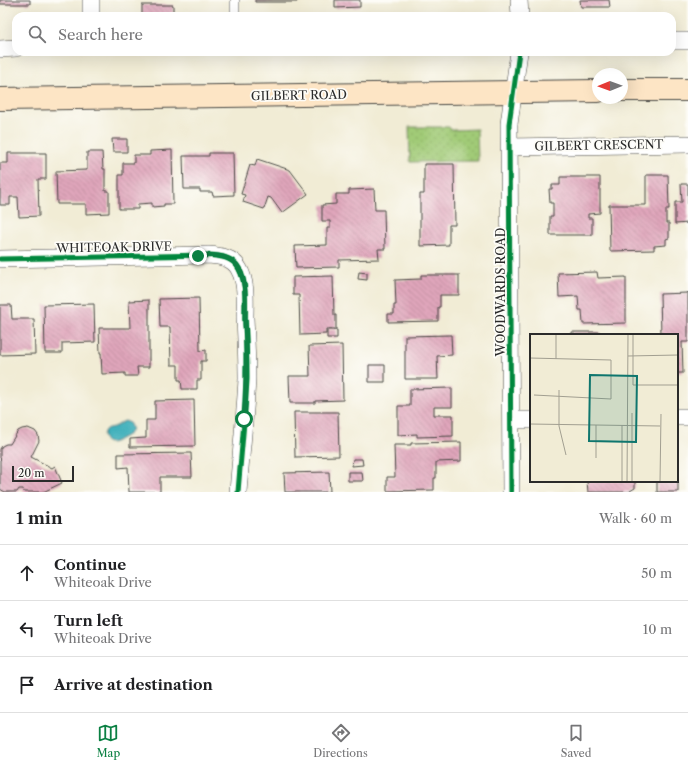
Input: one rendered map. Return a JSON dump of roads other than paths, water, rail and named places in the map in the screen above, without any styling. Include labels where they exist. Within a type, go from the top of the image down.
[{"type":"main road","points":[[628,90],[688,90]]},
{"type":"main road","name":"GILBERT ROAD","points":[[0,99],[592,91]]},
{"type":"street","points":[[91,0],[91,12]]},
{"type":"street","points":[[519,0],[520,12]]},
{"type":"street","points":[[676,41],[688,41]]},
{"type":"street","points":[[0,49],[12,48]]},
{"type":"street","name":"WOODWARDS ROAD","points":[[511,492],[509,124],[518,56]]},
{"type":"street","name":"GILBERT CRESCENT","points":[[509,147],[688,144]]},
{"type":"street","name":"WHITEOAK DRIVE","points":[[0,258],[208,255],[224,256],[235,263],[244,283],[247,363],[238,492]]},
{"type":"street","points":[[678,417],[688,416]]},
{"type":"street","points":[[511,420],[530,420]]},
{"type":"lane","points":[[235,0],[235,12]]},
{"type":"water","points":[[125,421],[130,424],[130,433],[115,442],[106,442],[103,435],[105,430]]}]
